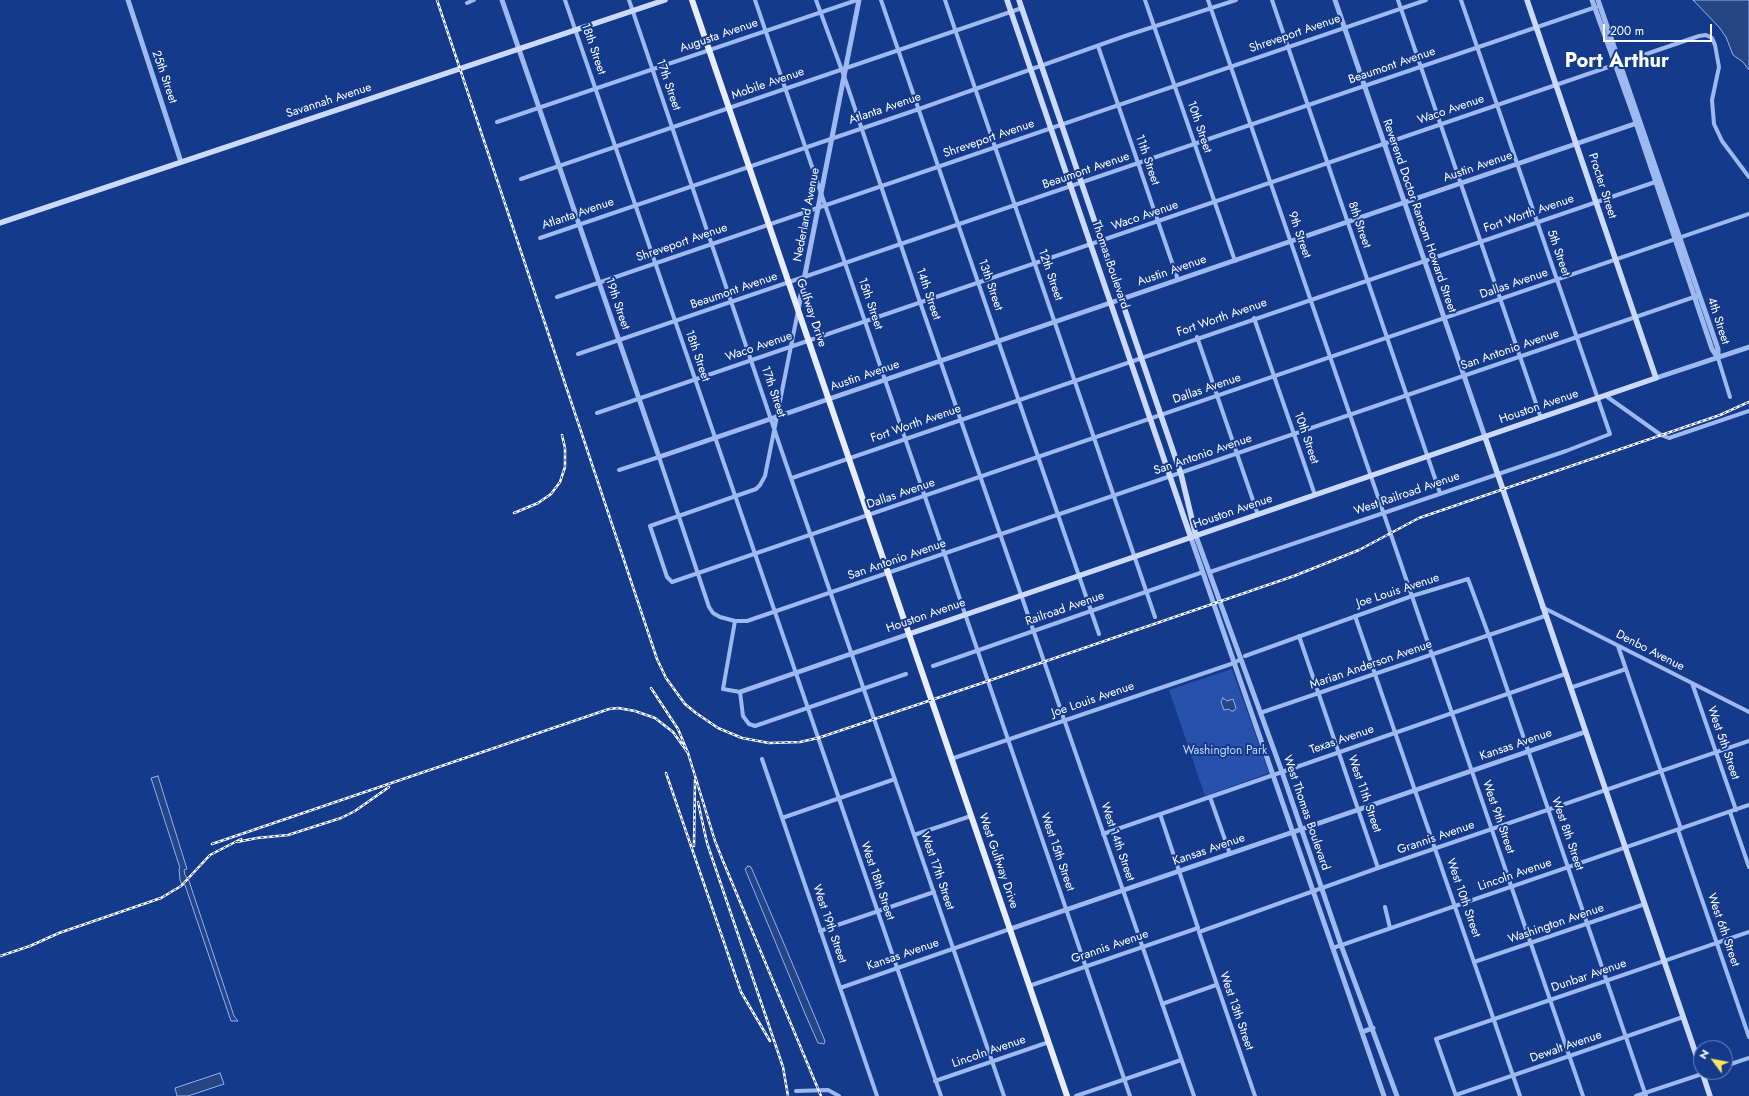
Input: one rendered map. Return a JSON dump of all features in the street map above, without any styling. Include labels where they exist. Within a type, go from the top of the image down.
[{"type":"main road","name":"Savannah Avenue","points":[[0,223],[665,0]]},
{"type":"main road","name":"Gulfway Drive","points":[[692,0],[909,634]]},
{"type":"main road","name":"Thomas Boulevard","points":[[1007,0],[1130,361],[1194,537]]},
{"type":"main road","name":"Thomas Boulevard","points":[[1019,0],[1181,474],[1194,537]]},
{"type":"main road","name":"Procter Street","points":[[1527,0],[1656,378]]},
{"type":"main road","name":"Houston Avenue","points":[[909,634],[1656,378]]},
{"type":"main road","points":[[1485,437],[1605,791],[1693,1043]]},
{"type":"main road","name":"West Gulfway Drive","points":[[909,634],[1067,1096]]},
{"type":"main road","points":[[1706,1080],[1710,1096]]},
{"type":"street","name":"25th Street","points":[[128,0],[181,162]]},
{"type":"street","points":[[467,3],[474,0]]},
{"type":"street","name":"19th Street","points":[[502,0],[639,398],[709,607],[713,613]]},
{"type":"street","name":"18th Street","points":[[565,0],[774,613],[796,673]]},
{"type":"street","name":"17th Street","points":[[629,0],[774,429],[852,654]]},
{"type":"street","name":"15th Street","points":[[755,0],[966,615]]},
{"type":"street","points":[[816,0],[844,69]]},
{"type":"street","name":"Augusta Avenue","points":[[497,122],[858,0]]},
{"type":"street","name":"Nederland Avenue","points":[[735,496],[756,489],[763,481],[805,276],[858,0]]},
{"type":"street","name":"13th Street","points":[[882,0],[1078,576]]},
{"type":"street","name":"12th Street","points":[[945,0],[1136,557],[1155,617]]},
{"type":"street","name":"10th Street","points":[[1145,0],[1235,261]]},
{"type":"street","name":"9th Street","points":[[1208,0],[1371,476]]},
{"type":"street","name":"Atlanta Avenue","points":[[540,238],[1236,0]]},
{"type":"street","name":"8th Street","points":[[1272,0],[1428,457]]},
{"type":"street","name":"Reverend Doctor Ransom Howard Street","points":[[1334,0],[1485,437]]},
{"type":"street","points":[[1398,0],[1541,418]]},
{"type":"street","name":"Shreveport Avenue","points":[[557,296],[1426,0]]},
{"type":"street","name":"5th Street","points":[[1461,0],[1598,399]]},
{"type":"street","name":"4th Street","points":[[1592,0],[1597,7],[1618,65],[1697,296],[1718,349],[1718,358]]},
{"type":"street","name":"4th Street","points":[[1597,7],[1598,0]]},
{"type":"street","name":"Beaumont Avenue","points":[[578,354],[1597,7]]},
{"type":"street","name":"Mobile Avenue","points":[[521,179],[1022,8]]},
{"type":"street","name":"Waco Avenue","points":[[597,412],[865,322],[1497,105],[1557,86],[1698,36],[1706,35],[1712,38],[1717,52],[1719,67],[1712,100],[1714,124],[1722,141],[1749,177]]},
{"type":"street","name":"11th Street","points":[[1098,46],[1178,280]]},
{"type":"street","name":"14th Street","points":[[844,76],[880,186],[1020,595]]},
{"type":"street","name":"Austin Avenue","points":[[619,470],[1638,123]]},
{"type":"street","name":"Fort Worth Avenue","points":[[792,478],[848,457],[1657,181]]},
{"type":"street","name":"Dallas Avenue","points":[[678,515],[650,526],[667,577],[672,582],[1749,214]]},
{"type":"street","name":"San Antonio Avenue","points":[[713,613],[720,617],[735,621],[747,621],[774,613],[1697,296]]},
{"type":"street","name":"10th Street","points":[[1254,318],[1315,496]]},
{"type":"street","points":[[1197,338],[1258,515]]},
{"type":"street","name":"Houston Avenue","points":[[1656,378],[1749,347]]},
{"type":"street","points":[[1718,358],[1730,397]]},
{"type":"street","points":[[1606,396],[1661,435],[1669,438],[1749,411]]},
{"type":"street","name":"West Railroad Avenue","points":[[1210,572],[1610,434],[1598,399]]},
{"type":"street","points":[[1428,457],[1440,493]]},
{"type":"street","name":"West 9th Street","points":[[1371,476],[1583,1096]]},
{"type":"street","points":[[678,515],[735,496]]},
{"type":"street","name":"West Thomas Boulevard","points":[[1194,537],[1203,572],[1384,1096]]},
{"type":"street","name":"West Thomas Boulevard","points":[[1194,537],[1210,572],[1243,658],[1260,713],[1282,772],[1341,945],[1397,1096]]},
{"type":"street","name":"Railroad Avenue","points":[[933,666],[1203,572]]},
{"type":"street","points":[[1078,576],[1099,634]]},
{"type":"street","name":"Joe Louis Avenue","points":[[951,759],[1234,663],[1299,636],[1412,596],[1468,579]]},
{"type":"street","name":"West 8th Street","points":[[1468,579],[1509,693],[1645,1094]]},
{"type":"street","name":"West 14th Street","points":[[1020,595],[1065,720],[1194,1096]]},
{"type":"street","name":"Denbo Avenue","points":[[1542,607],[1749,712]]},
{"type":"street","name":"West 15th Street","points":[[966,615],[1130,1096]]},
{"type":"street","name":"West 10th Street","points":[[1355,616],[1520,1096]]},
{"type":"street","name":"Marian Anderson Avenue","points":[[1260,713],[1545,616]]},
{"type":"street","name":"Houston Avenue","points":[[735,621],[723,689],[740,692],[909,634]]},
{"type":"street","name":"West 11th Street","points":[[1299,636],[1378,868]]},
{"type":"street","name":"West 6th Street","points":[[1618,646],[1749,1037]]},
{"type":"street","name":"West 17th Street","points":[[852,654],[1004,1096]]},
{"type":"street","points":[[1570,688],[1626,669]]},
{"type":"street","name":"West 18th Street","points":[[796,673],[940,1096]]},
{"type":"street","points":[[740,692],[743,716],[749,724],[755,726],[906,674]]},
{"type":"street","name":"Texas Avenue","points":[[1103,834],[1565,674]]},
{"type":"street","name":"West 5th Street","points":[[1692,683],[1736,810]]},
{"type":"street","name":"Kansas Avenue","points":[[840,988],[1585,732]]},
{"type":"street","name":"Grannis Avenue","points":[[1029,986],[1142,947],[1313,892],[1378,868],[1749,741]]},
{"type":"street","name":"West 19th Street","points":[[762,759],[877,1096]]},
{"type":"street","points":[[782,818],[895,779]]},
{"type":"street","points":[[1210,797],[1230,854]]},
{"type":"street","name":"Lincoln Avenue","points":[[1333,948],[1749,805]]},
{"type":"street","points":[[1730,812],[1749,867]]},
{"type":"street","name":"West 13th Street","points":[[1160,814],[1254,1096]]},
{"type":"street","points":[[914,835],[971,816]]},
{"type":"street","points":[[820,931],[934,892]]},
{"type":"street","name":"Washington Avenue","points":[[1474,962],[1645,904]]},
{"type":"street","points":[[1384,907],[1390,928]]},
{"type":"street","name":"Dunbar Avenue","points":[[1456,1096],[1436,1039],[1749,932]]},
{"type":"street","points":[[1162,1004],[1216,985]]},
{"type":"street","name":"Dewalt Avenue","points":[[1456,1096],[1683,1017]]},
{"type":"street","points":[[1362,1032],[1373,1028]]},
{"type":"street","name":"Lincoln Avenue","points":[[935,1081],[1048,1042]]},
{"type":"street","points":[[1733,1063],[1749,1058]]},
{"type":"street","points":[[1076,1096],[1181,1060]]},
{"type":"street","points":[[1636,1096],[1693,1076]]},
{"type":"street","points":[[796,1091],[828,1090],[839,1096]]},
{"type":"green space","name":"Washington Park","points":[[1232,669],[1269,773],[1205,796],[1169,690]]},
{"type":"shaded area","points":[[1693,0],[1749,0],[1749,70],[1743,62],[1733,55],[1726,37],[1719,27]]},
{"type":"shaded area","points":[[1223,698],[1227,701],[1233,699],[1236,708],[1234,711],[1229,709],[1224,710],[1221,702]]},
{"type":"shaded area","points":[[158,776],[187,869],[184,870],[185,875],[189,881],[234,1016],[238,1021],[231,1021],[185,885],[182,885],[180,880],[180,868],[151,778]]},
{"type":"shaded area","points":[[748,866],[751,867],[782,939],[825,1041],[824,1044],[818,1043],[806,1016],[745,869]]},
{"type":"shaded area","points":[[220,1073],[224,1084],[188,1096],[177,1096],[175,1088]]},
{"type":"railway","points":[[437,0],[657,659],[666,678],[685,704],[718,728],[742,738],[769,743],[800,742],[818,738],[1294,576],[1359,550],[1419,518],[1720,415],[1749,402]]},
{"type":"railway","points":[[514,513],[538,503],[551,494],[560,482],[565,467],[565,448],[562,435]]},
{"type":"railway","points":[[651,688],[678,729],[688,753],[715,841],[821,1096]]},
{"type":"railway","points":[[212,844],[609,709],[618,708],[635,711],[655,718],[673,732],[688,753]]},
{"type":"railway","points":[[666,773],[741,992],[770,1041]]},
{"type":"railway","points":[[694,846],[695,780]]},
{"type":"railway","points":[[237,842],[257,838],[288,835],[341,818],[355,811],[389,787]]},
{"type":"railway","points":[[698,802],[707,843],[783,1067],[788,1096]]},
{"type":"railway","points":[[0,956],[30,946],[59,933],[161,898],[181,886],[210,855],[241,839]]},
{"type":"district","name":"Port Arthur","points":[[1617,62]]}]
